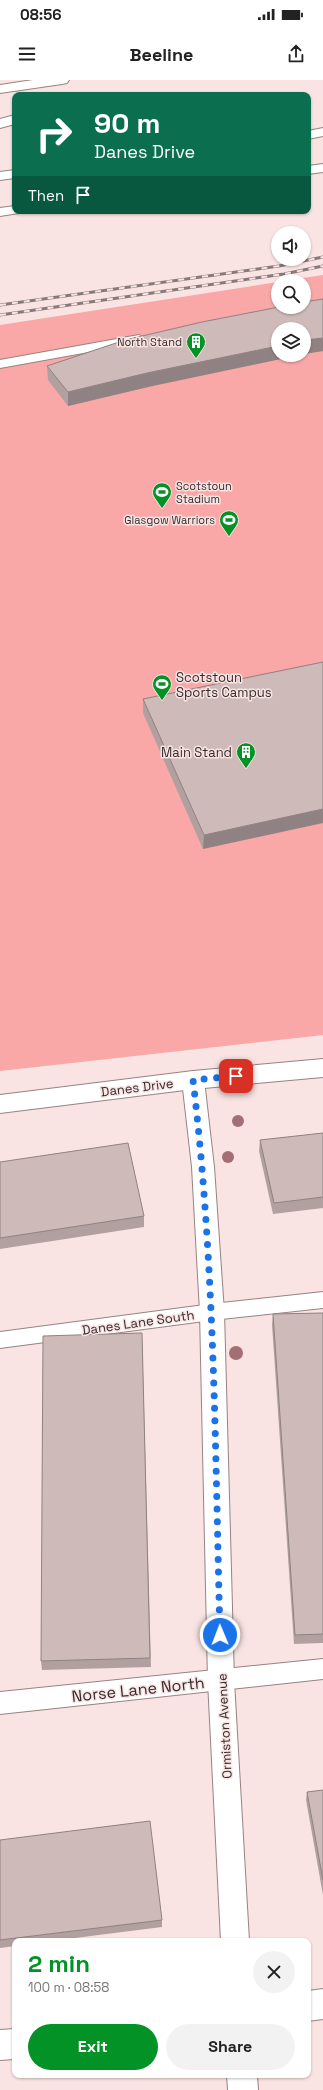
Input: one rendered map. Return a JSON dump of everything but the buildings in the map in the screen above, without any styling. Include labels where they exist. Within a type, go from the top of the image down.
[{"type":"street","points":[[0,89],[62,80]]},
{"type":"street","points":[[0,124],[12,120]]},
{"type":"street","points":[[311,134],[323,132]]},
{"type":"street","points":[[0,176],[12,174]]},
{"type":"street","name":"Danes Drive","points":[[0,1104],[193,1080],[323,1068]]},
{"type":"street","name":"Ormiston Avenue","points":[[193,1080],[203,1167],[212,1312],[221,1681],[235,1938]]},
{"type":"street","points":[[311,2006],[323,2004]]},
{"type":"street","points":[[0,2045],[12,2044]]},
{"type":"street","points":[[242,2078],[243,2090]]},
{"type":"lane","points":[[311,170],[323,168]]},
{"type":"lane","points":[[0,212],[12,210]]},
{"type":"lane","points":[[0,364],[150,338]]},
{"type":"lane","name":"Danes Lane South","points":[[0,1340],[212,1312],[323,1300]]},
{"type":"lane","name":"Norse Lane North","points":[[0,1703],[221,1681],[323,1669]]},
{"type":"shaded area","name":"Scotstoun Stadium","points":[[323,275],[323,1035],[0,1071],[0,325],[271,283],[271,314],[311,314],[311,277]]},
{"type":"railway","points":[[0,305],[279,266],[323,257]]},
{"type":"railway","points":[[0,315],[284,274],[323,266]]},
{"type":"place","name":"North Stand","points":[[196,359]]},
{"type":"place","name":"Scotstoun Stadium","points":[[162,509]]},
{"type":"place","name":"Glasgow Warriors","points":[[229,537]]},
{"type":"place","name":"Scotstoun Sports Campus","points":[[162,701]]},
{"type":"place","name":"Main Stand","points":[[246,769]]},
{"type":"route","points":[[220,1635],[212,1312],[203,1167],[193,1080],[236,1076]]}]
